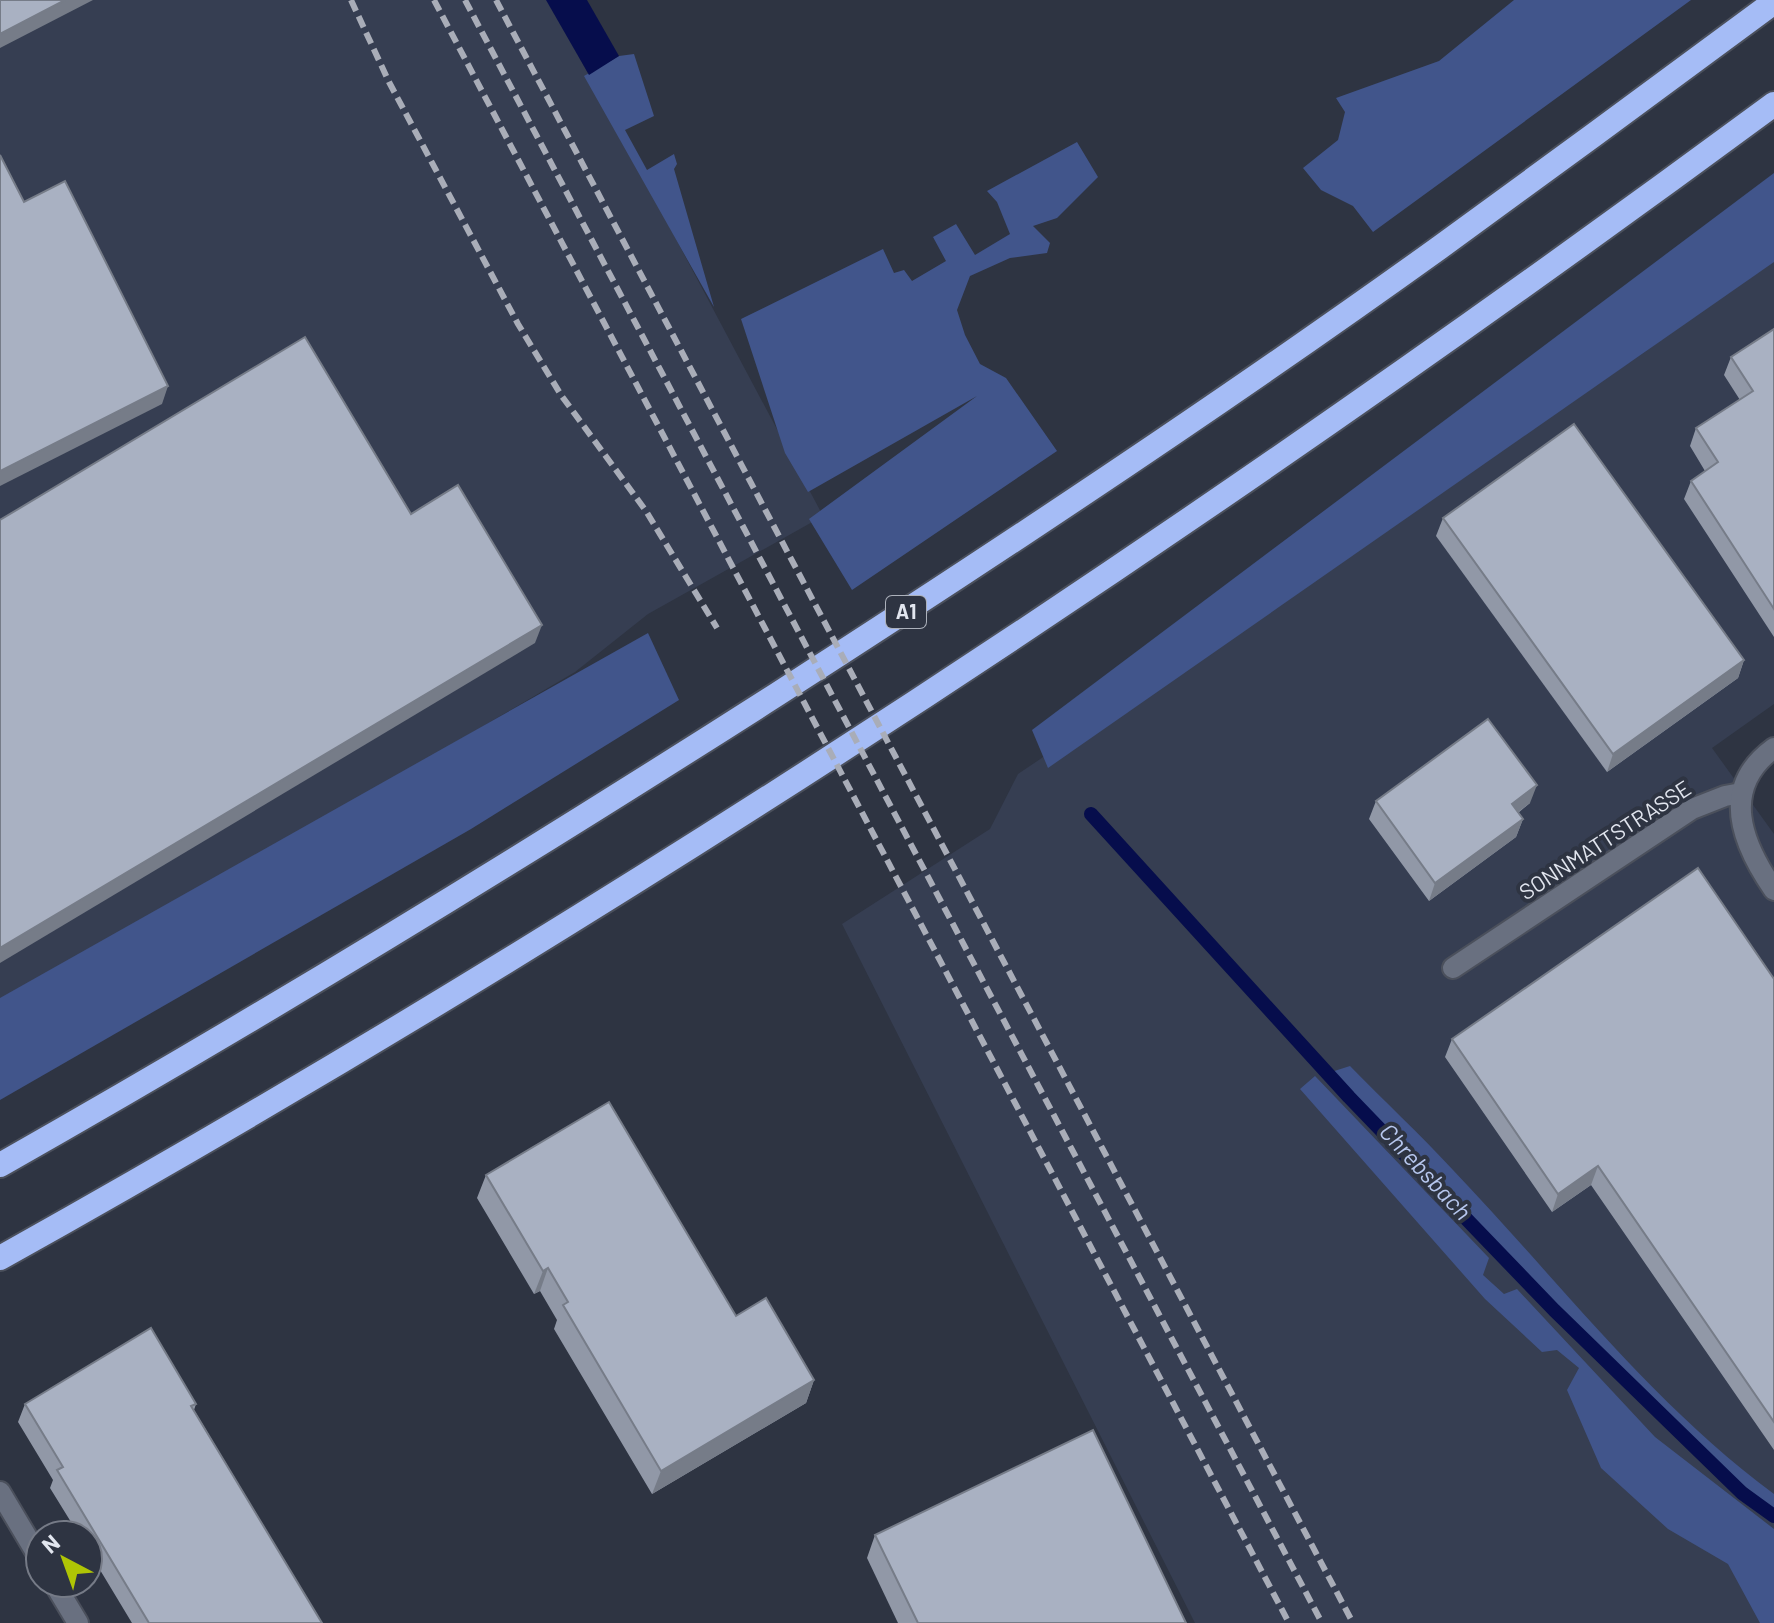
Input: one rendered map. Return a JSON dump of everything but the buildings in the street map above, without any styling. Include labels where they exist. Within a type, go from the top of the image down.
[{"type":"highway","name":"A1","points":[[0,1165],[349,962],[615,798],[947,585],[1155,446],[1425,258],[1774,2]]},
{"type":"highway","points":[[0,1258],[147,1176],[394,1030],[668,862],[953,678],[1488,313],[1774,104]]},
{"type":"street","points":[[1774,748],[1750,772],[1741,793],[1740,815],[1746,840],[1774,890]]},
{"type":"street","name":"SONNMATTSTRASSE","points":[[1453,968],[1692,809],[1741,793]]},
{"type":"street","points":[[0,1492],[24,1532]]},
{"type":"street","points":[[64,1599],[78,1623]]},
{"type":"shaded area","points":[[0,0],[549,0],[823,516],[648,614],[575,672],[0,1010]]},
{"type":"shaded area","points":[[546,0],[587,0],[619,56],[589,75]]},
{"type":"shaded area","points":[[1514,0],[1691,0],[1373,232],[1353,206],[1321,190],[1303,168],[1338,140],[1345,112],[1336,98],[1439,61]]},
{"type":"shaded area","points":[[634,54],[654,116],[625,130],[647,170],[674,154],[677,164],[674,169],[714,307],[584,76],[619,56]]},
{"type":"shaded area","points":[[1077,142],[1098,177],[1057,218],[1033,226],[1050,243],[1047,253],[1010,258],[970,276],[957,310],[965,335],[980,364],[1006,378],[1057,451],[852,590],[809,519],[977,396],[808,492],[785,453],[741,319],[883,249],[894,273],[904,270],[912,281],[946,261],[933,237],[956,224],[975,255],[1010,234],[997,202],[987,191]]},
{"type":"shaded area","points":[[1774,173],[1774,262],[1048,768],[1032,730]]},
{"type":"shaded area","points":[[1774,255],[1774,704],[1712,748],[1774,834],[1774,1623],[1195,1623],[842,924],[990,829],[1018,774],[1645,352]]},
{"type":"shaded area","points":[[648,633],[679,700],[471,829],[0,1100],[0,998]]},
{"type":"shaded area","points":[[1350,1066],[1492,1212],[1646,1380],[1729,1458],[1774,1494],[1774,1510],[1684,1437],[1597,1354],[1492,1248],[1328,1073]]},
{"type":"shaded area","points":[[1315,1076],[1489,1258],[1483,1275],[1504,1294],[1517,1289],[1655,1437],[1774,1529],[1774,1623],[1760,1623],[1728,1564],[1668,1529],[1601,1468],[1567,1390],[1579,1368],[1557,1350],[1542,1352],[1485,1299],[1300,1089]]},
{"type":"waterway","name":"Chrebsbach","points":[[1091,814],[1349,1097],[1554,1310],[1742,1493],[1774,1516]]},
{"type":"railway","points":[[351,0],[389,82],[518,324],[561,395],[646,511],[717,628]]},
{"type":"railway","points":[[434,0],[1289,1623]]},
{"type":"railway","points":[[465,0],[1322,1623]]},
{"type":"railway","points":[[496,0],[1353,1623]]}]
